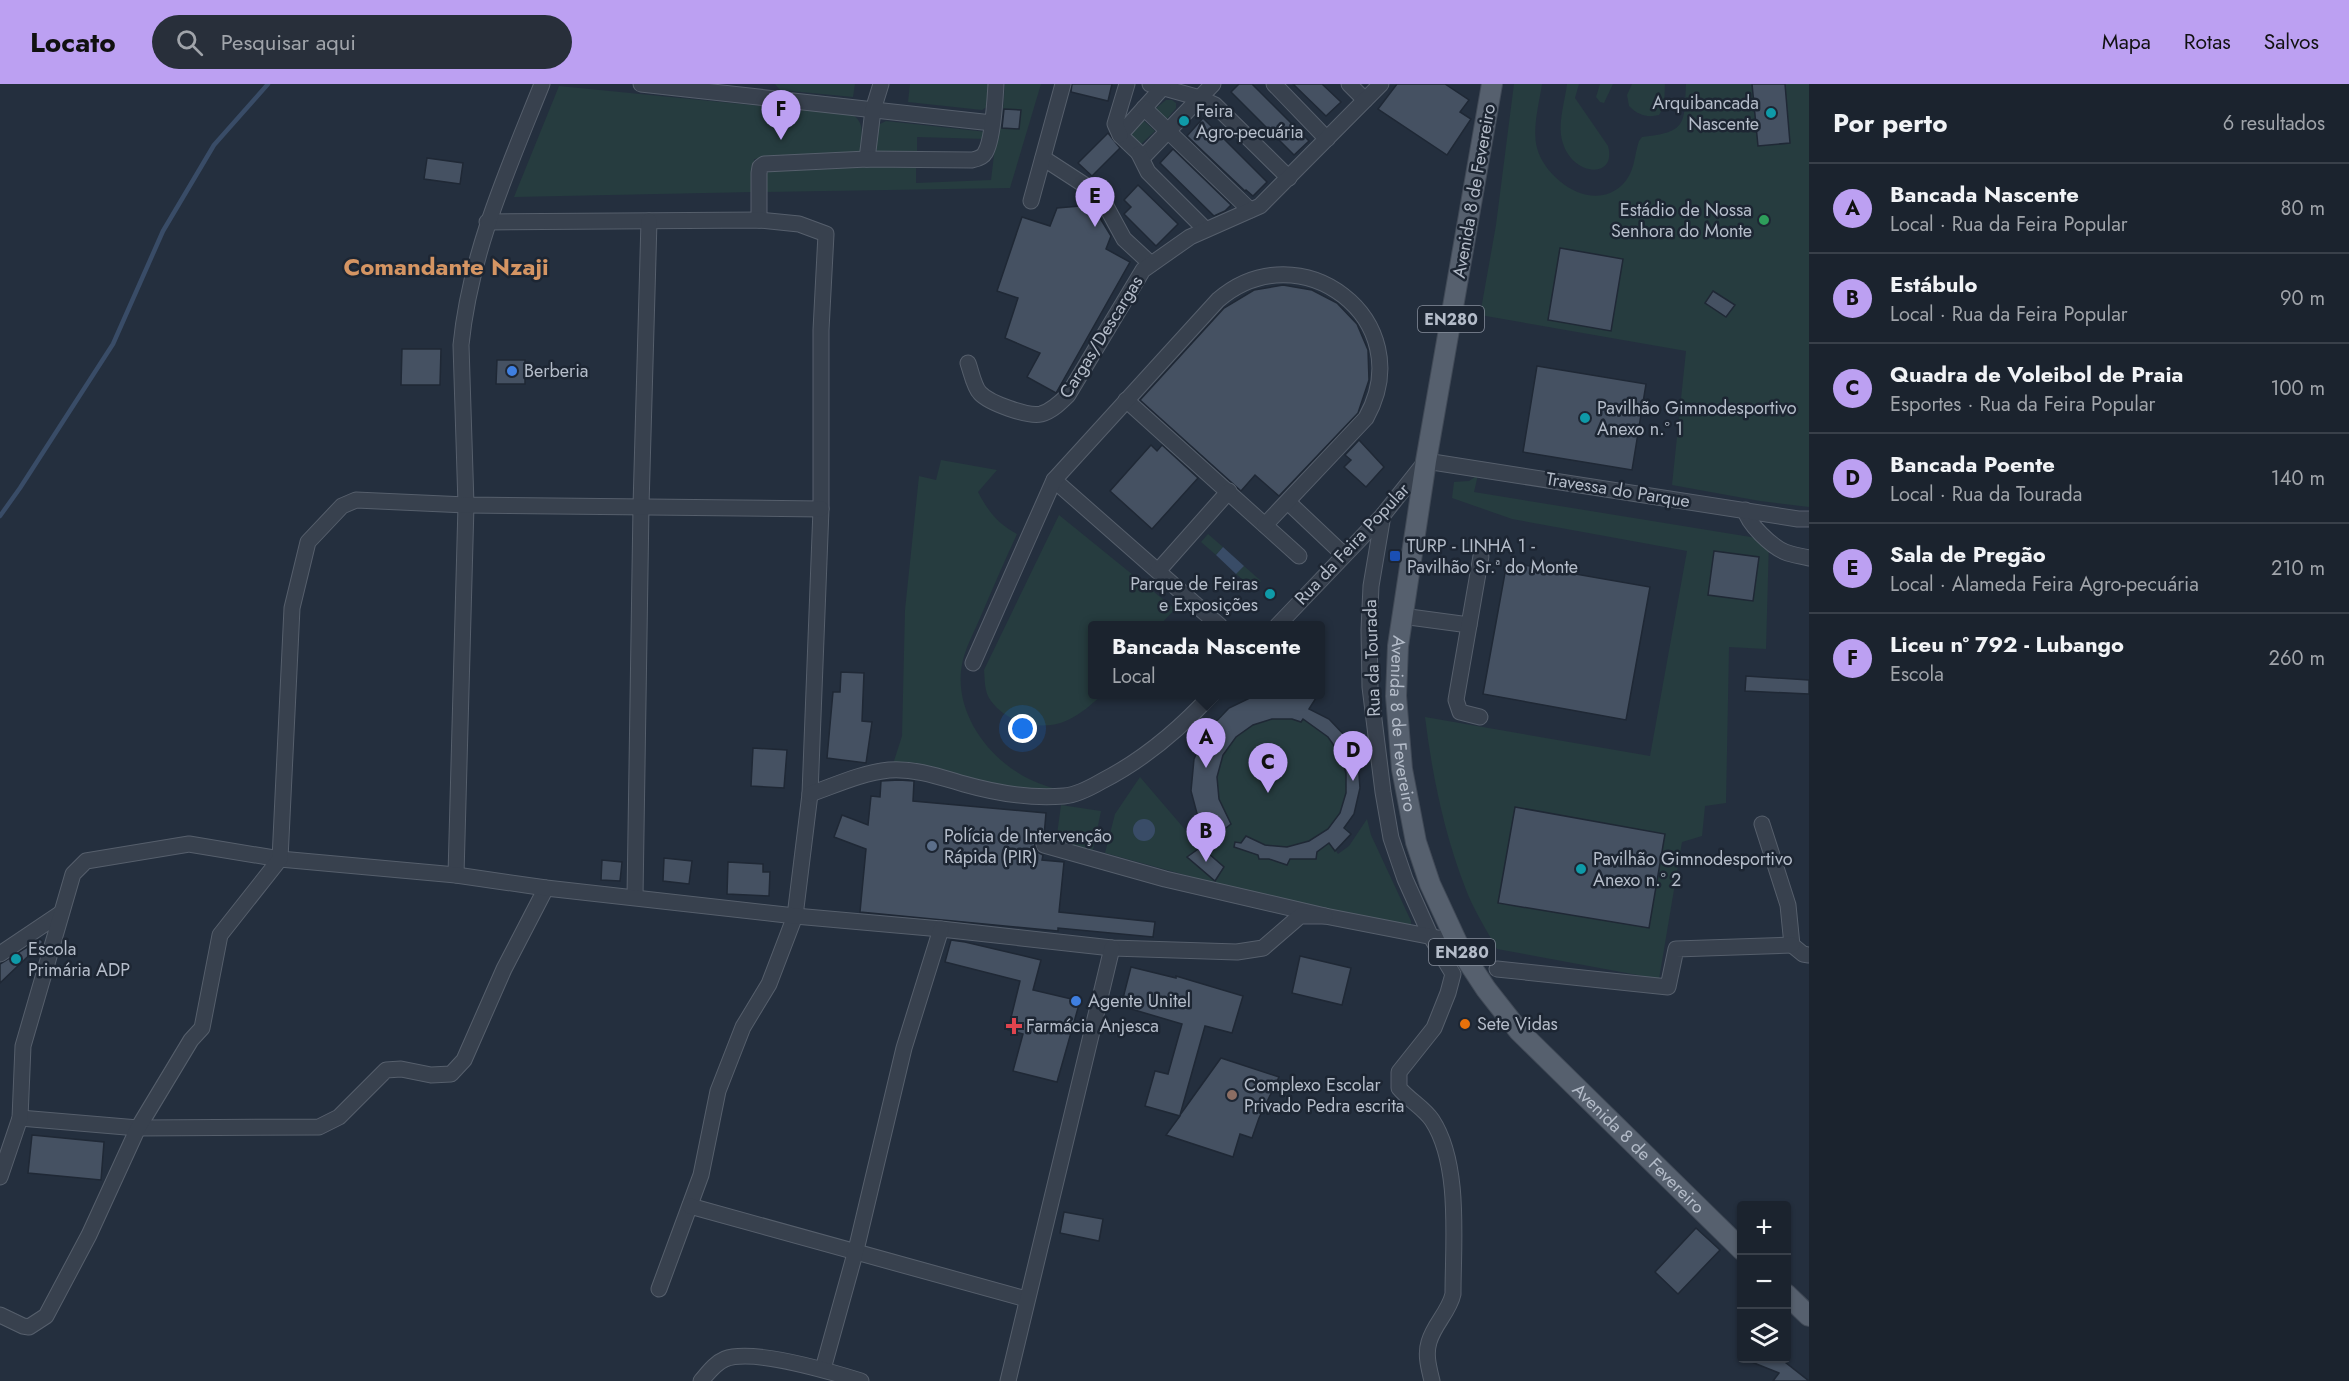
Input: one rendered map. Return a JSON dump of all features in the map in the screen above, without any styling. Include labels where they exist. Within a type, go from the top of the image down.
[{"type":"main road","name":"Avenida 8 de Fevereiro","points":[[1492,84],[1426,461],[1402,616],[1396,696],[1402,769],[1416,842],[1430,884],[1457,942],[1486,989],[1519,1031],[1737,1245]]},
{"type":"main road","points":[[1791,1299],[1809,1316]]},
{"type":"street","points":[[456,875],[466,505],[461,345],[470,287],[487,222],[542,84]]},
{"type":"street","points":[[641,84],[767,91],[873,110],[992,123]]},
{"type":"street","points":[[867,159],[873,110],[881,84]]},
{"type":"street","points":[[759,220],[759,172],[760,167],[764,164],[867,159],[972,160],[986,153],[996,84]]},
{"type":"street","points":[[1031,201],[1063,84]]},
{"type":"street","points":[[1127,84],[1115,124],[1120,135],[1140,155],[1148,172],[1205,229]]},
{"type":"street","points":[[1140,155],[1168,131],[1213,84]]},
{"type":"street","points":[[1274,84],[1327,139]]},
{"type":"street","points":[[1349,84],[1365,100]]},
{"type":"street","name":"Cargas/Descargas","points":[[968,363],[979,393],[996,404],[1023,412],[1041,414],[1058,405],[1068,395],[1143,270],[1190,237],[1260,206],[1381,84]]},
{"type":"street","points":[[1120,135],[1144,108],[1157,86],[1200,98],[1215,105],[1289,178]]},
{"type":"street","points":[[1144,108],[1250,210]]},
{"type":"street","name":"Cargas/Descargas","points":[[1043,158],[1100,195],[1124,239],[1151,264]]},
{"type":"street","points":[[487,222],[759,220],[798,224],[826,234],[821,330],[821,509],[810,794],[795,916],[769,984],[743,1027],[718,1091],[701,1175],[659,1289]]},
{"type":"street","points":[[635,897],[641,506],[650,221]]},
{"type":"street","points":[[973,663],[1054,480],[1218,300],[1245,281],[1264,276],[1285,275],[1311,278],[1332,288],[1349,300],[1365,318],[1379,353],[1380,387],[1366,418],[1265,525]]},
{"type":"street","points":[[1126,400],[1299,556]]},
{"type":"street","name":"Travessa do Parque","points":[[1426,461],[1809,519]]},
{"type":"street","name":"Rua da Feira Popular","points":[[1282,621],[1383,514],[1426,461]]},
{"type":"street","points":[[1054,480],[1214,621]]},
{"type":"street","points":[[1158,571],[1229,491]]},
{"type":"street","points":[[0,1315],[29,1327],[46,1316],[89,1235],[138,1128],[191,1040],[202,1028],[220,935],[280,859],[292,608],[309,542],[342,506],[356,500],[466,505],[821,509]]},
{"type":"street","points":[[1288,502],[1344,555]]},
{"type":"street","points":[[1745,510],[1747,518],[1757,530],[1784,552],[1809,558]]},
{"type":"street","name":"Rua da Tourada","points":[[1383,514],[1371,586],[1369,630],[1370,687],[1376,742],[1391,838],[1405,879],[1431,937],[1453,974],[1434,1028],[1399,1072],[1399,1088],[1431,1119],[1450,1165],[1453,1294],[1450,1306],[1429,1342],[1427,1359],[1432,1381]]},
{"type":"street","points":[[1480,717],[1464,714],[1457,705],[1481,556]]},
{"type":"street","points":[[1402,616],[1469,625]]},
{"type":"street","points":[[810,794],[859,776],[890,770],[935,774],[965,784],[1014,795],[1064,796],[1082,792],[1135,763],[1186,722],[1207,699]]},
{"type":"street","points":[[1762,824],[1788,905],[1792,945]]},
{"type":"street","points":[[0,1177],[20,1118],[23,1046],[73,874],[86,861],[189,844],[280,859],[456,875],[546,888],[795,916],[1112,948],[1237,952],[1263,948],[1300,916],[1325,916]]},
{"type":"street","points":[[1044,845],[1165,879],[1325,916],[1457,942]]},
{"type":"street","points":[[20,1118],[138,1128],[319,1127],[339,1117],[386,1070],[401,1069],[431,1075],[451,1074],[464,1060],[504,969],[546,888]]},
{"type":"street","points":[[0,954],[61,913]]},
{"type":"street","points":[[824,1369],[856,1250],[904,1048],[941,929]]},
{"type":"street","points":[[1497,969],[1668,987],[1676,949],[1792,945],[1803,954],[1809,955]]},
{"type":"street","points":[[1008,1381],[1112,948]]},
{"type":"street","points":[[690,1206],[856,1250],[1026,1299]]},
{"type":"street","points":[[701,1381],[713,1367],[725,1359],[748,1356],[824,1369],[861,1381]]},
{"type":"green space","points":[[775,84],[855,84],[853,97],[780,90]]},
{"type":"green space","points":[[910,84],[990,84],[988,106],[982,110],[908,102]]},
{"type":"green space","points":[[1005,84],[1041,84],[1010,188],[765,192],[767,173],[774,170],[916,165],[916,183],[991,180],[997,130],[1001,127],[1019,129],[1021,110],[1003,109]]},
{"type":"green space","points":[[1514,84],[1542,84],[1535,133],[1537,148],[1550,172],[1573,190],[1599,196],[1611,192],[1627,179],[1642,137],[1668,132],[1680,124],[1685,109],[1686,84],[1809,84],[1809,507],[1760,501],[1672,485],[1686,351],[1480,315],[1496,225]]},
{"type":"green space","points":[[1567,84],[1579,84],[1575,98],[1608,146],[1609,157],[1606,165],[1599,169],[1581,166],[1565,149],[1561,135],[1561,116]]},
{"type":"green space","points":[[1600,84],[1613,84],[1604,103],[1596,97]]},
{"type":"green space","points":[[1632,84],[1665,84],[1664,107],[1659,115],[1643,115],[1629,106],[1627,95]]},
{"type":"green space","points":[[559,86],[853,115],[860,122],[861,127],[860,151],[855,155],[754,159],[754,192],[514,197]]},
{"type":"green space","points":[[1166,100],[1176,103],[1176,108],[1166,120],[1155,109]]},
{"type":"green space","points":[[1143,120],[1155,131],[1140,145],[1129,134]]},
{"type":"green space","points":[[886,121],[987,132],[986,139],[917,137],[917,151],[874,153],[876,126]]},
{"type":"green space","points":[[941,460],[997,470],[978,492],[994,516],[1017,534],[964,656],[961,675],[962,693],[967,711],[986,744],[1013,770],[1039,783],[1068,792],[1023,792],[934,767],[893,764],[902,736],[905,610],[919,476],[936,480]]},
{"type":"green space","points":[[1478,475],[1474,492],[1769,540],[1766,649],[1729,647],[1726,803],[1705,806],[1702,836],[1682,842],[1659,979],[1497,949],[1468,895],[1451,846],[1435,782],[1425,717],[1650,756],[1687,551],[1512,519],[1452,498],[1454,482],[1469,481]]},
{"type":"green space","points":[[1059,515],[1175,609],[1164,621],[1088,621],[1088,699],[1097,699],[1082,712],[1058,724],[1026,724],[998,709],[987,694],[984,670]]},
{"type":"green space","points":[[1208,534],[1223,547],[1216,555],[1201,542]]},
{"type":"green space","points":[[1244,566],[1261,581],[1254,589],[1236,574]]},
{"type":"green space","points":[[1247,699],[1315,699],[1309,710],[1358,762],[1360,788],[1354,814],[1345,827],[1351,834],[1336,851],[1338,854],[1349,846],[1367,819],[1371,835],[1411,924],[1407,926],[1225,886],[1105,853],[1115,814],[1140,777],[1200,847],[1211,839],[1199,819],[1195,804],[1192,789],[1195,760],[1200,745],[1216,720],[1228,709]]},
{"type":"green space","points":[[1061,805],[1101,811],[1093,850],[1056,842]]},
{"type":"water","points":[[1223,547],[1244,566],[1236,574],[1216,555]]},
{"type":"water","points":[[1140,819],[1148,819],[1155,826],[1155,834],[1148,841],[1140,841],[1133,834],[1133,826]]},
{"type":"building","points":[[1072,84],[1112,84],[1108,101],[1071,92]]},
{"type":"building","points":[[1239,84],[1252,84],[1309,141],[1294,155],[1231,92]]},
{"type":"building","points":[[1293,84],[1322,84],[1341,102],[1326,116]]},
{"type":"building","points":[[1397,84],[1445,84],[1469,100],[1460,112],[1471,119],[1447,155],[1378,109]]},
{"type":"building","name":"Arquibancada Nascente","points":[[1752,84],[1785,84],[1790,143],[1758,146]]},
{"type":"building","points":[[1004,109],[1021,110],[1019,129],[1002,128]]},
{"type":"building","points":[[1203,118],[1267,182],[1253,196],[1187,136]]},
{"type":"building","points":[[1108,133],[1120,148],[1092,176],[1078,163]]},
{"type":"building","points":[[1173,149],[1231,205],[1225,211],[1214,216],[1160,163]]},
{"type":"building","points":[[427,158],[463,163],[460,184],[424,179]]},
{"type":"building","points":[[1138,185],[1178,224],[1156,246],[1124,214],[1131,207],[1124,200]]},
{"type":"building","points":[[1092,205],[1111,236],[1106,249],[1130,262],[1056,393],[1027,377],[1040,353],[1005,338],[1018,298],[997,291],[1022,217],[1050,226],[1057,208]]},
{"type":"building","points":[[1560,248],[1623,259],[1611,331],[1548,320]]},
{"type":"building","points":[[1283,285],[1312,290],[1337,303],[1357,324],[1368,350],[1369,380],[1358,413],[1279,496],[1255,475],[1241,491],[1140,400],[1224,308],[1254,290]]},
{"type":"building","points":[[1713,291],[1735,305],[1726,317],[1705,303]]},
{"type":"building","points":[[402,349],[441,349],[440,385],[401,385]]},
{"type":"building","points":[[497,360],[525,360],[525,384],[496,384]]},
{"type":"building","name":"Pavilhão Gimnodesportivo Anexo n.º 1","points":[[1537,366],[1646,384],[1632,470],[1523,452]]},
{"type":"building","points":[[1359,440],[1384,467],[1366,487],[1344,467],[1351,460],[1345,455]]},
{"type":"building","points":[[1151,445],[1157,451],[1162,445],[1198,478],[1152,529],[1110,491]]},
{"type":"building","points":[[1714,551],[1759,557],[1753,601],[1708,595]]},
{"type":"building","points":[[1507,562],[1650,587],[1626,720],[1483,694]]},
{"type":"building","points":[[841,672],[864,673],[862,721],[872,722],[866,763],[827,758],[833,692],[840,692]]},
{"type":"building","points":[[1746,676],[1809,680],[1809,694],[1745,691]]},
{"type":"building","points":[[1248,699],[1315,699],[1309,709],[1329,719],[1347,738],[1358,762],[1360,788],[1354,814],[1344,828],[1351,834],[1335,851],[1329,843],[1317,852],[1316,859],[1290,859],[1287,865],[1269,859],[1259,859],[1258,855],[1234,847],[1235,842],[1241,843],[1246,836],[1265,845],[1287,847],[1309,841],[1328,829],[1340,813],[1346,793],[1346,773],[1340,754],[1328,737],[1303,719],[1301,722],[1292,719],[1272,719],[1253,725],[1236,737],[1223,755],[1217,777],[1219,799],[1231,824],[1212,839],[1199,821],[1191,791],[1194,759],[1207,731],[1229,708]]},
{"type":"building","points":[[753,748],[787,750],[784,788],[751,786]]},
{"type":"building","points":[[881,781],[914,781],[913,801],[1046,813],[1044,836],[1037,838],[1034,847],[1043,855],[1042,860],[1064,862],[1059,912],[1155,922],[1153,937],[1058,928],[1058,931],[860,912],[866,849],[834,837],[842,815],[868,825],[871,796],[880,797]]},
{"type":"building","name":"Pavilhão Gimnodesportivo Anexo n.º 2","points":[[1515,807],[1665,834],[1649,928],[1498,903]]},
{"type":"building","points":[[1201,847],[1224,867],[1215,881],[1187,857]]},
{"type":"building","points":[[664,858],[692,861],[689,884],[663,881]]},
{"type":"building","points":[[602,860],[622,862],[620,881],[601,880]]},
{"type":"building","points":[[728,862],[763,864],[763,872],[770,872],[769,896],[727,894]]},
{"type":"building","name":"Escola Primária ADP","points":[[40,939],[43,942],[0,983],[0,964]]},
{"type":"building","points":[[951,940],[1041,960],[1033,990],[1080,1001],[1057,1082],[1013,1071],[1023,1034],[1008,1030],[1020,981],[945,962]]},
{"type":"building","points":[[1300,956],[1351,968],[1342,1005],[1292,993]]},
{"type":"building","points":[[1131,967],[1176,978],[1176,976],[1243,996],[1232,1033],[1205,1026],[1180,1115],[1221,1058],[1279,1077],[1252,1138],[1240,1134],[1233,1157],[1166,1135],[1180,1116],[1145,1106],[1155,1071],[1168,1074],[1182,1024],[1121,1006]]},
{"type":"building","points":[[32,1135],[104,1142],[101,1180],[28,1173]]},
{"type":"building","points":[[1064,1212],[1103,1219],[1099,1241],[1060,1233]]},
{"type":"building","points":[[1696,1228],[1720,1250],[1678,1294],[1655,1272]]},
{"type":"building","points":[[1754,1363],[1786,1363],[1809,1381],[1773,1381],[1779,1373]]},
{"type":"waterway","points":[[0,516],[113,344],[163,231],[214,145],[268,84]]},
{"type":"place","name":"Arquibancada Nascente","points":[[1771,113]]},
{"type":"place","name":"Feira Agro-pecuária","points":[[1184,121]]},
{"type":"place","name":"Liceu nº 792 - Lubango","points":[[781,140]]},
{"type":"place","name":"Estádio de Nossa Senhora do Monte","points":[[1764,220]]},
{"type":"place","name":"Sala de Pregão","points":[[1095,227]]},
{"type":"place","name":"Berberia","points":[[512,371]]},
{"type":"place","name":"Pavilhão Gimnodesportivo Anexo n.º 1","points":[[1585,418]]},
{"type":"place","name":"TURP - LINHA 1 - Pavilhão Sr.ª do Monte","points":[[1395,556]]},
{"type":"place","name":"Parque de Feiras e Exposições","points":[[1270,594]]},
{"type":"place","name":"Bancada Nascente","points":[[1206,768]]},
{"type":"place","name":"Bancada Poente","points":[[1353,781]]},
{"type":"place","name":"Quadra de Voleibol de Praia","points":[[1268,793]]},
{"type":"place","name":"Polícia de Intervenção Rápida (PIR)","points":[[932,846]]},
{"type":"place","name":"Estábulo","points":[[1206,862]]},
{"type":"place","name":"Pavilhão Gimnodesportivo Anexo n.º 2","points":[[1581,869]]},
{"type":"place","name":"Escola Primária ADP","points":[[16,959]]},
{"type":"place","name":"Agente Unitel","points":[[1076,1001]]},
{"type":"place","name":"Sete Vidas","points":[[1465,1024]]},
{"type":"place","name":"Farmácia Anjesca","points":[[1014,1026]]},
{"type":"place","name":"Complexo Escolar Privado Pedra escrita","points":[[1232,1095]]},
{"type":"district","name":"Comandante Nzaji","points":[[446,267]]}]
